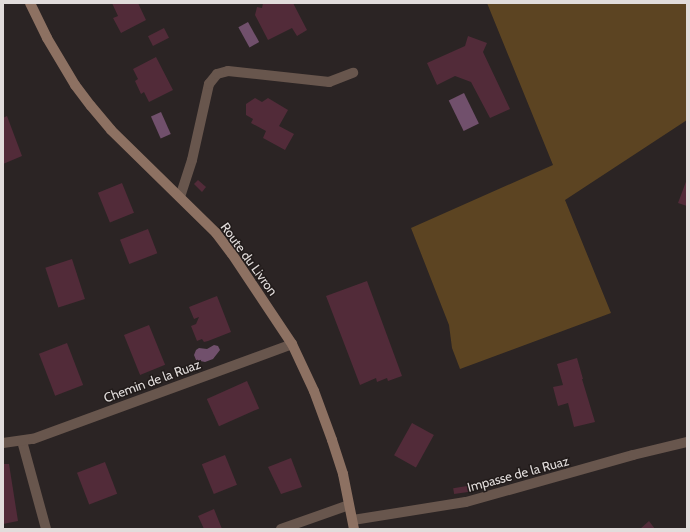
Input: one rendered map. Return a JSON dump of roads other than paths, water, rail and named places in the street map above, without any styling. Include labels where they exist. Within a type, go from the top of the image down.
[{"type":"street","name":"Route du Livron","points":[[30,3],[47,38],[75,84],[91,106],[111,130],[216,233],[232,254],[292,344],[314,391],[332,440],[343,474],[354,524]]},
{"type":"street","points":[[180,197],[192,160],[209,84],[217,74],[228,71],[329,82],[353,74]]},
{"type":"street","name":"Chemin de la Ruaz","points":[[3,443],[33,439],[292,344]]},
{"type":"street","points":[[22,441],[46,529]]},
{"type":"street","name":"Impasse de la Ruaz","points":[[354,524],[466,502],[633,455],[687,442]]},
{"type":"street","points":[[281,529],[349,505]]}]
